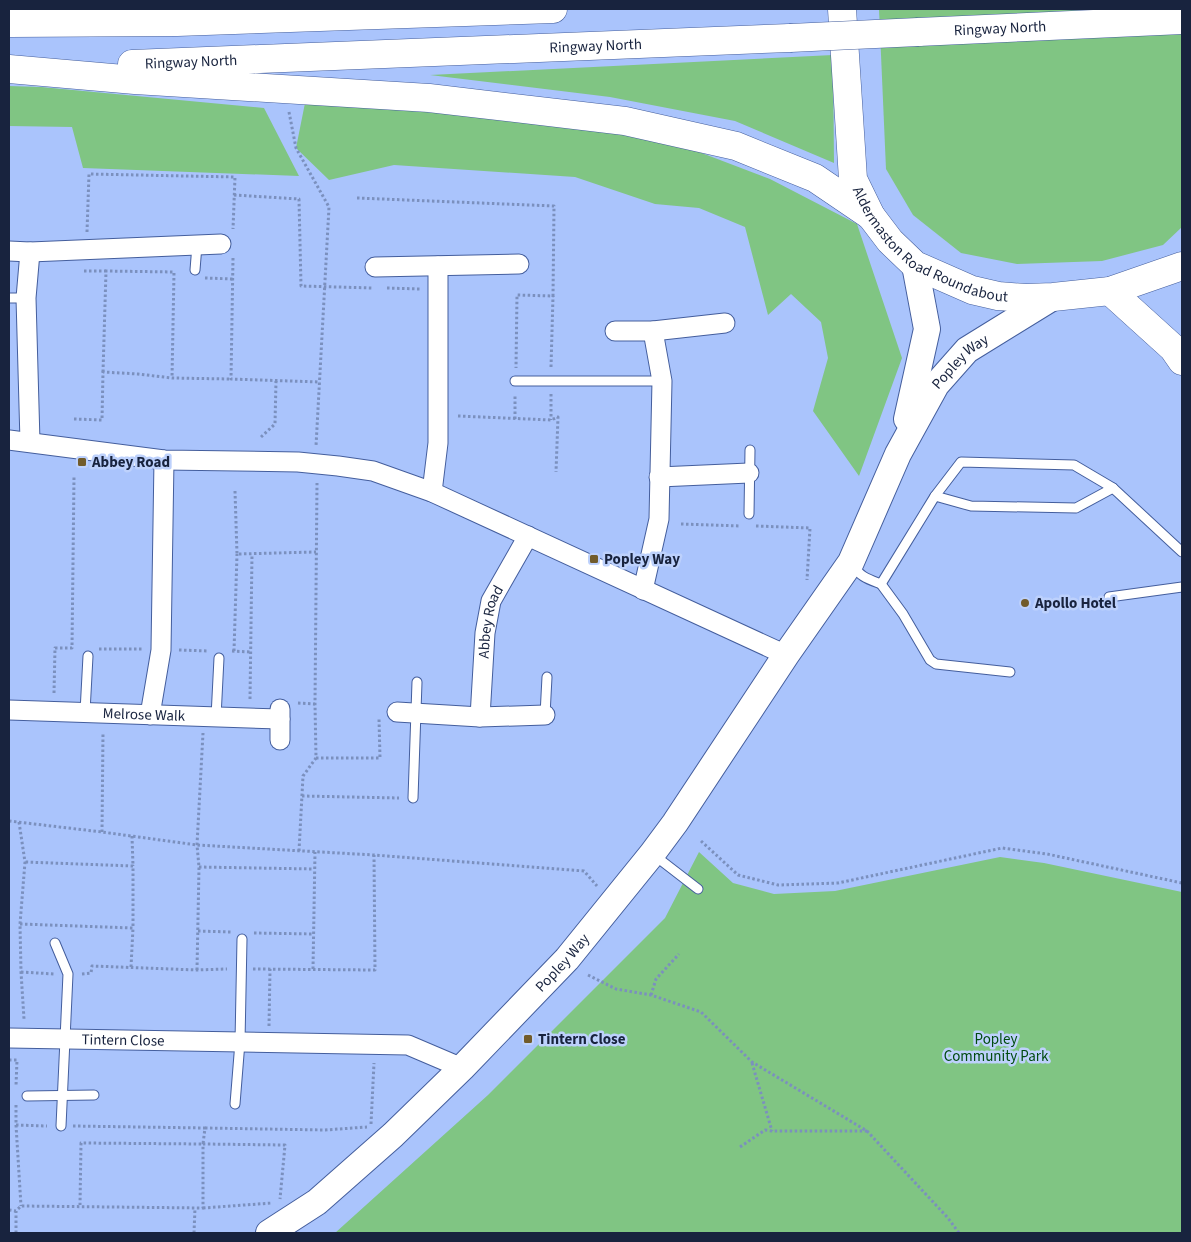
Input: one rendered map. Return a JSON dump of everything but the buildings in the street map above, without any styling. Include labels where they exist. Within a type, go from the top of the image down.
[{"type":"main road","points":[[16,23],[124,9]]},
{"type":"main road","points":[[16,23],[187,22],[554,9]]},
{"type":"main road","name":"Aldermaston Road Roundabout","points":[[842,9],[853,179],[871,216],[890,241],[915,265],[972,290],[1026,298],[1110,292],[1182,266]]},
{"type":"main road","name":"Ringway North","points":[[9,69],[790,38],[1182,20]]},
{"type":"main road","points":[[9,69],[134,80],[429,98],[625,121],[736,146],[815,178],[871,216]]},
{"type":"main road","points":[[1110,292],[1173,348],[1182,362]]},
{"type":"street","points":[[9,251],[86,250],[229,242]]},
{"type":"street","points":[[30,252],[18,298],[30,442]]},
{"type":"street","points":[[374,267],[519,264]]},
{"type":"street","name":"Popley Way","points":[[898,454],[927,330],[915,265]]},
{"type":"street","points":[[432,492],[438,443],[438,266]]},
{"type":"street","name":"Popley Way","points":[[289,1233],[317,1202],[393,1135],[462,1068],[566,959],[652,854],[851,562],[898,454],[936,385],[967,350],[1053,297]]},
{"type":"street","points":[[615,330],[653,331],[725,323]]},
{"type":"street","points":[[643,590],[659,519],[662,381],[653,331]]},
{"type":"street","points":[[9,440],[164,460],[298,462],[373,471],[432,492],[786,655]]},
{"type":"street","points":[[150,715],[161,650],[164,460]]},
{"type":"street","points":[[659,477],[749,473]]},
{"type":"street","name":"Abbey Road","points":[[480,717],[485,633],[492,601],[528,536]]},
{"type":"street","name":"Melrose Walk","points":[[9,710],[210,717],[283,710]]},
{"type":"street","points":[[280,740],[283,710]]},
{"type":"street","points":[[406,712],[480,717],[545,716]]},
{"type":"street","name":"Tintern Close","points":[[9,1038],[408,1045],[462,1068]]},
{"type":"street","name":"Popley Way","points":[[269,1233],[317,1202]]},
{"type":"lane","points":[[195,270],[197,245]]},
{"type":"lane","points":[[515,381],[662,381]]},
{"type":"lane","points":[[749,514],[750,450]]},
{"type":"lane","points":[[881,584],[936,496],[961,462],[1074,465],[1112,488],[1182,552]]},
{"type":"lane","points":[[936,496],[971,506],[1076,508],[1112,488]]},
{"type":"lane","points":[[851,562],[857,573],[864,578],[881,584],[903,614],[930,660],[936,664],[1010,672]]},
{"type":"lane","points":[[1109,597],[1182,587]]},
{"type":"lane","points":[[88,656],[94,713]]},
{"type":"lane","points":[[210,717],[219,658]]},
{"type":"lane","points":[[545,716],[547,677]]},
{"type":"lane","points":[[413,798],[406,712],[417,682]]},
{"type":"lane","points":[[652,854],[698,889]]},
{"type":"lane","points":[[236,1104],[240,1042],[242,939]]},
{"type":"lane","name":"Tintern Close","points":[[56,943],[68,974],[61,1126]]},
{"type":"lane","points":[[27,1096],[94,1096]]},
{"type":"path","points":[[288,109],[296,148],[329,207],[316,447]]},
{"type":"path","points":[[86,250],[89,174],[234,178],[229,242],[231,379]]},
{"type":"path","points":[[234,195],[299,199],[301,286],[438,289]]},
{"type":"path","points":[[357,198],[554,206],[551,420]]},
{"type":"path","points":[[74,419],[102,420],[106,271],[174,272],[172,378]]},
{"type":"path","points":[[515,418],[517,295],[553,296]]},
{"type":"path","points":[[104,372],[172,378],[320,382]]},
{"type":"path","points":[[261,437],[275,424],[276,381]]},
{"type":"path","points":[[458,416],[551,420],[558,416],[556,472]]},
{"type":"path","points":[[54,701],[55,648],[72,648],[74,476]]},
{"type":"path","points":[[299,851],[303,776],[316,758],[317,487]]},
{"type":"path","points":[[234,651],[237,554],[235,491]]},
{"type":"path","points":[[807,580],[810,528]]},
{"type":"path","points":[[237,554],[316,552]]},
{"type":"path","points":[[250,702],[252,554]]},
{"type":"path","points":[[283,710],[315,704]]},
{"type":"path","points":[[316,758],[380,758],[378,710],[406,712]]},
{"type":"path","points":[[94,713],[102,832]]},
{"type":"path","points":[[197,970],[199,867],[197,845],[210,717]]},
{"type":"path","points":[[302,796],[413,798]]},
{"type":"path","points":[[9,821],[197,845],[374,855],[584,871],[598,887]]},
{"type":"path","points":[[17,1019],[25,1019],[21,972],[20,924],[25,862],[19,822]]},
{"type":"path","points":[[131,967],[133,928],[132,836]]},
{"type":"path","points":[[702,842],[738,874],[778,885],[838,883],[1002,848],[1047,854],[1182,883]]},
{"type":"path","points":[[313,969],[315,852]]},
{"type":"path","points":[[21,972],[91,973],[92,966],[197,970],[242,968],[376,970],[374,855]]},
{"type":"path","points":[[25,862],[133,866]]},
{"type":"path","points":[[199,867],[314,870]]},
{"type":"path","points":[[20,924],[133,928]]},
{"type":"path","points":[[651,995],[656,979],[679,954]]},
{"type":"path","points":[[269,1042],[270,969]]},
{"type":"path","points":[[588,975],[616,989],[651,995],[701,1012],[752,1062],[867,1131],[948,1218],[959,1233]]},
{"type":"path","points":[[16,1125],[325,1130],[370,1126],[375,1044]]},
{"type":"path","points":[[9,1060],[17,1060],[16,1088]]},
{"type":"path","points":[[752,1062],[772,1131]]},
{"type":"path","points":[[16,1097],[21,1206]]},
{"type":"path","points":[[203,1208],[203,1144],[205,1128]]},
{"type":"path","points":[[740,1148],[765,1130],[867,1131]]},
{"type":"path","points":[[16,1233],[16,1211],[21,1206],[80,1205],[203,1208],[280,1202],[285,1145],[82,1143],[80,1205]]},
{"type":"path","points":[[194,1233],[195,1208]]},
{"type":"path","points":[[9,1210],[16,1211]]},
{"type":"green space","points":[[879,9],[1182,9],[1182,227],[1163,245],[1102,261],[1017,264],[961,253],[913,215],[886,169]]},
{"type":"green space","points":[[833,55],[834,163],[735,121],[610,97],[430,75]]},
{"type":"green space","points":[[9,86],[41,87],[264,108],[299,176],[83,168],[72,127],[9,126]]},
{"type":"green space","points":[[305,103],[439,113],[570,126],[678,144],[770,179],[857,224],[902,358],[859,476],[813,411],[828,358],[821,322],[791,294],[768,315],[745,227],[699,208],[655,204],[575,177],[394,165],[329,180],[296,148]]},
{"type":"green space","name":"Popley Community Park","points":[[699,852],[733,883],[774,894],[835,891],[1000,857],[1044,863],[1182,892],[1182,1233],[335,1233],[488,1095],[665,918]]},
{"type":"place","name":"Abbey Road","points":[[82,462]]},
{"type":"place","name":"Popley Way","points":[[594,559]]},
{"type":"place","name":"Apollo Hotel","points":[[1025,603]]},
{"type":"place","name":"Tintern Close","points":[[528,1039]]}]
